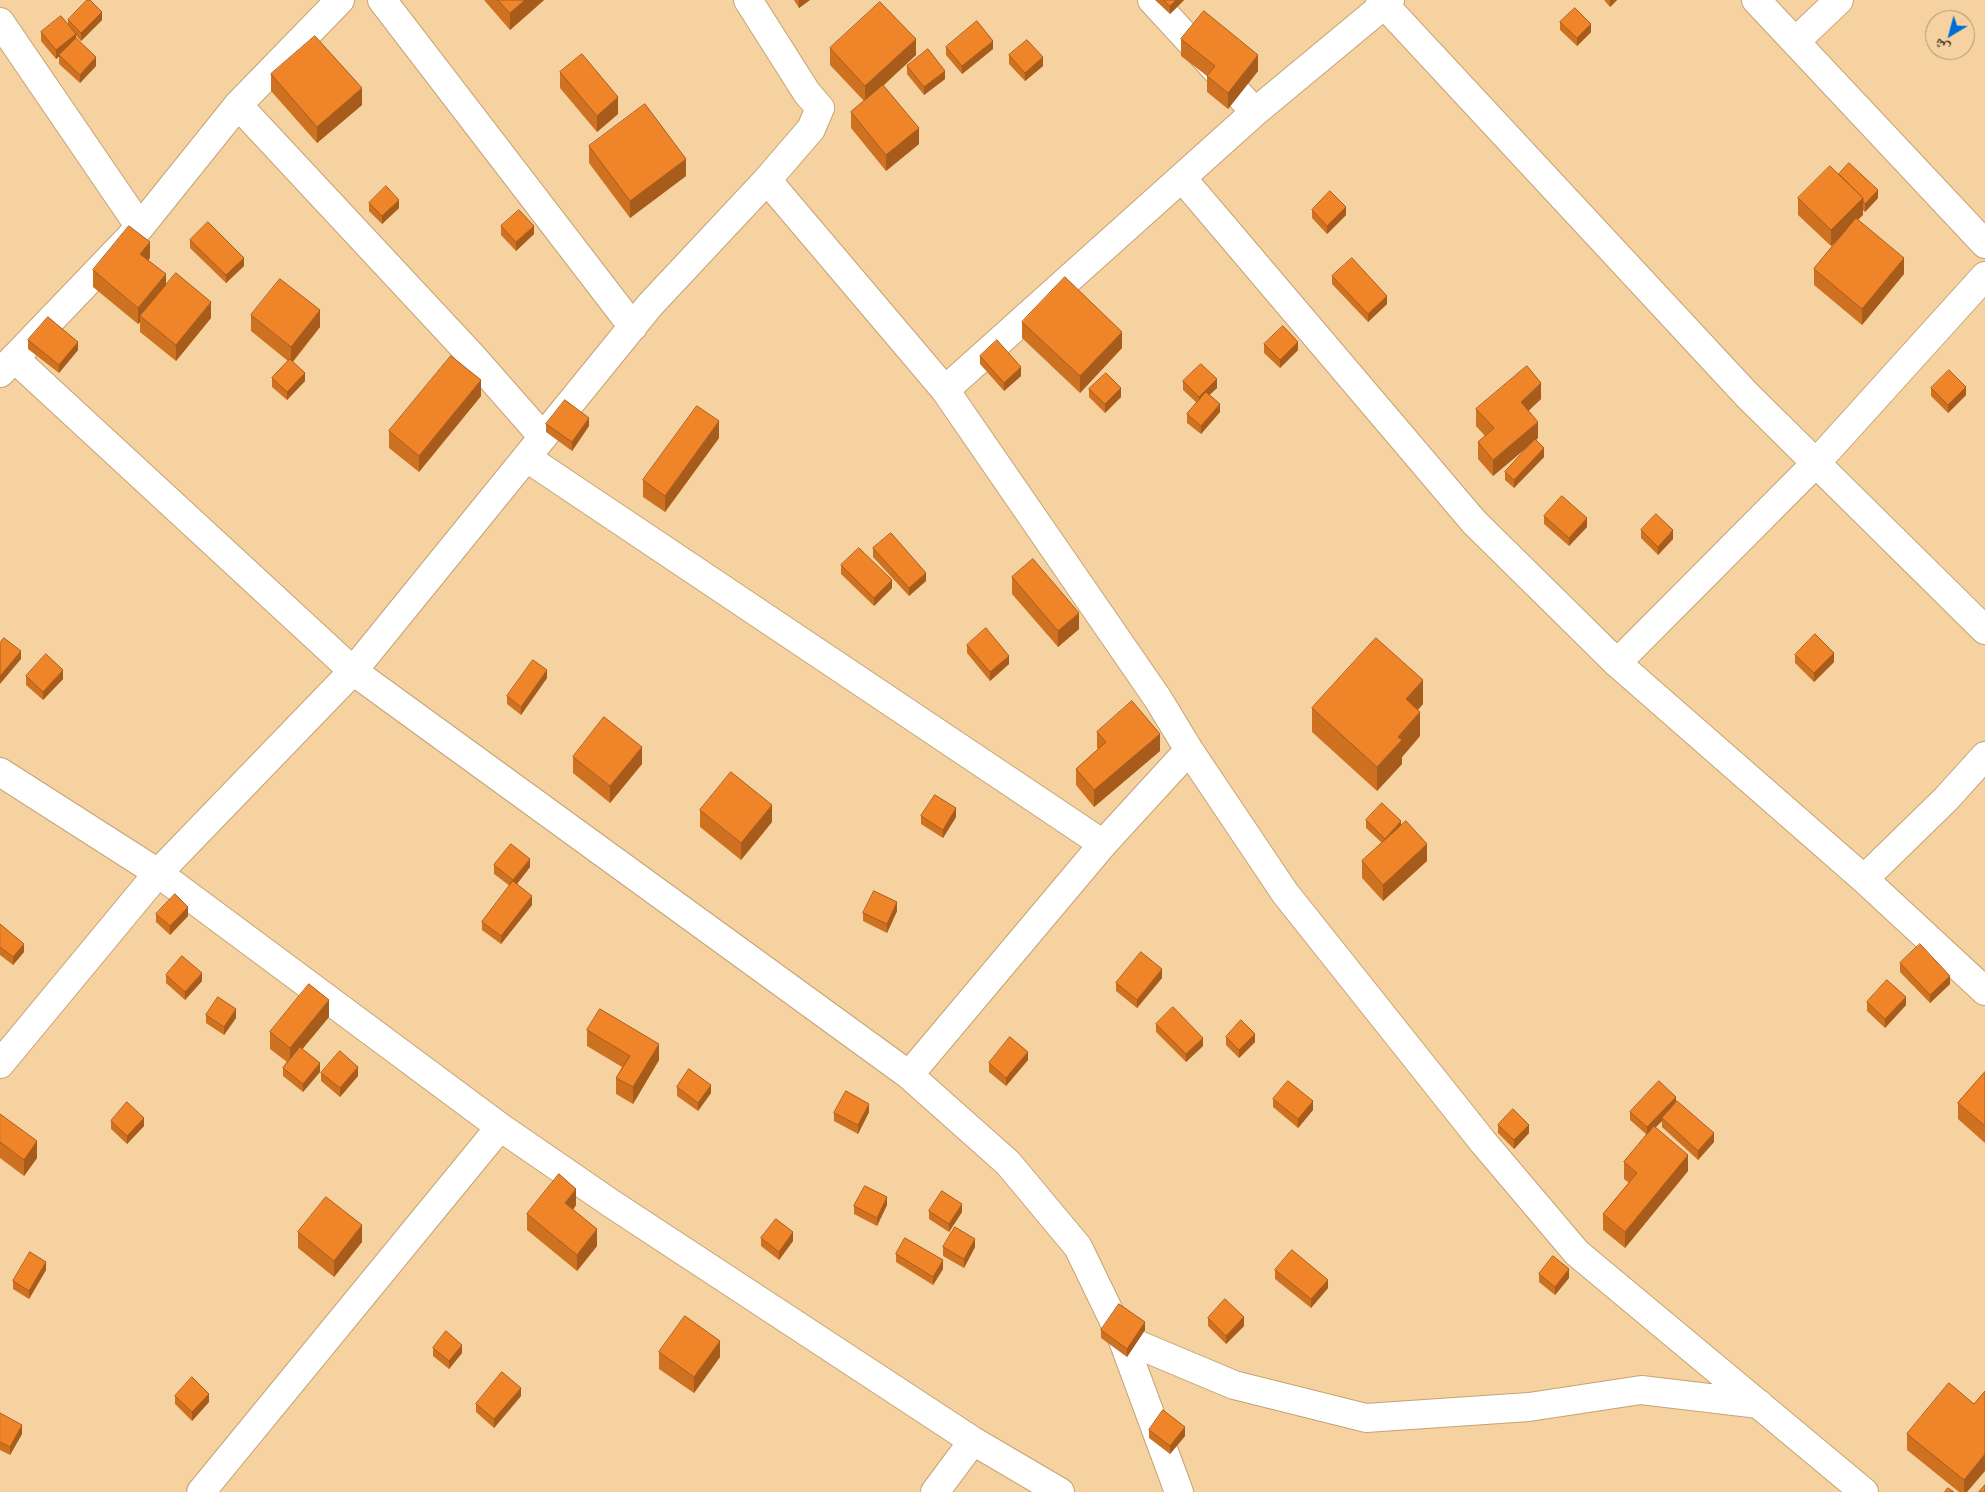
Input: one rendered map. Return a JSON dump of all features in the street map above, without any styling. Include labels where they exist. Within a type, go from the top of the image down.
[{"type":"street","points":[[340,0],[238,105],[140,227],[7,365],[353,671],[909,1075],[1008,1163],[1078,1247],[1122,1338],[1179,1492]]},
{"type":"street","points":[[382,0],[633,327]]},
{"type":"street","points":[[0,1064],[158,874],[353,671],[650,305],[767,180],[811,129],[820,108],[807,93],[748,0]]},
{"type":"street","points":[[1152,0],[1255,112]]},
{"type":"street","points":[[1756,0],[1985,244]]},
{"type":"street","points":[[1796,41],[1840,0]]},
{"type":"street","points":[[945,390],[1255,112],[1384,2],[1740,388],[1985,630]]},
{"type":"street","points":[[0,22],[140,227]]},
{"type":"street","points":[[238,105],[471,355],[535,447],[1103,844]]},
{"type":"street","points":[[1182,178],[1474,522],[1616,663],[1864,878],[1985,991]]},
{"type":"street","points":[[767,180],[945,390],[1158,699],[1189,750],[1285,893],[1483,1142],[1577,1253],[1864,1492]]},
{"type":"street","points":[[1616,663],[1816,463],[1985,276]]},
{"type":"street","points":[[909,1075],[1103,844],[1189,750]]},
{"type":"street","points":[[1864,878],[1946,799],[1985,756]]},
{"type":"street","points":[[0,772],[158,874],[500,1127],[612,1204],[973,1442],[1060,1492]]},
{"type":"street","points":[[200,1492],[500,1127]]},
{"type":"street","points":[[1122,1338],[1234,1385],[1366,1418],[1529,1407],[1640,1390],[1758,1404]]},
{"type":"street","points":[[935,1492],[973,1442]]},
{"type":"building","points":[[87,0],[90,0],[102,12],[81,33],[68,20]]},
{"type":"building","points":[[498,0],[525,0],[510,13]]},
{"type":"building","points":[[1164,0],[1176,0],[1170,6]]},
{"type":"building","points":[[880,2],[916,39],[865,86],[830,48]]},
{"type":"building","points":[[1575,8],[1591,24],[1577,38],[1560,22]]},
{"type":"building","points":[[1204,11],[1258,55],[1228,93],[1207,76],[1215,66],[1181,39]]},
{"type":"building","points":[[61,16],[76,34],[56,50],[41,32]]},
{"type":"building","points":[[977,21],[993,41],[962,66],[946,47]]},
{"type":"building","points":[[315,36],[362,88],[317,127],[271,74]]},
{"type":"building","points":[[76,38],[96,57],[80,75],[59,55]]},
{"type":"building","points":[[1027,40],[1043,57],[1025,73],[1009,55]]},
{"type":"building","points":[[928,49],[945,71],[924,87],[907,66]]},
{"type":"building","points":[[582,54],[618,97],[597,116],[560,72]]},
{"type":"building","points":[[883,85],[919,128],[886,155],[851,112]]},
{"type":"building","points":[[645,104],[686,159],[630,201],[589,146]]},
{"type":"building","points":[[1849,163],[1878,190],[1865,204],[1863,198],[1839,174]]},
{"type":"building","points":[[1830,166],[1863,198],[1831,230],[1798,198]]},
{"type":"building","points":[[386,186],[399,200],[382,216],[369,203]]},
{"type":"building","points":[[1330,191],[1346,207],[1327,226],[1312,210]]},
{"type":"building","points":[[519,210],[534,226],[516,242],[501,226]]},
{"type":"building","points":[[1856,218],[1904,258],[1862,309],[1814,269]]},
{"type":"building","points":[[208,222],[244,258],[226,275],[190,240]]},
{"type":"building","points":[[129,226],[150,242],[140,254],[166,274],[138,308],[93,270]]},
{"type":"building","points":[[1352,258],[1387,296],[1368,314],[1332,276]]},
{"type":"building","points":[[176,273],[211,302],[176,345],[140,316]]},
{"type":"building","points":[[1065,277],[1122,332],[1080,376],[1022,322]]},
{"type":"building","points":[[280,279],[320,310],[291,347],[251,315]]},
{"type":"building","points":[[48,317],[78,342],[59,365],[28,340]]},
{"type":"building","points":[[1283,326],[1298,342],[1280,360],[1264,344]]},
{"type":"building","points":[[997,340],[1021,367],[1004,383],[980,356]]},
{"type":"building","points":[[451,356],[481,380],[419,456],[389,431]]},
{"type":"building","points":[[290,359],[305,373],[287,392],[272,378]]},
{"type":"building","points":[[1201,364],[1217,379],[1199,397],[1183,381]]},
{"type":"building","points":[[1527,366],[1541,383],[1521,402],[1538,422],[1493,460],[1478,442],[1494,428],[1476,409]]},
{"type":"building","points":[[1949,370],[1966,387],[1948,405],[1931,388]]},
{"type":"building","points":[[1106,373],[1121,388],[1105,404],[1089,389]]},
{"type":"building","points":[[1206,392],[1220,404],[1201,426],[1187,414]]},
{"type":"building","points":[[565,400],[589,418],[572,442],[546,424]]},
{"type":"building","points":[[697,406],[719,421],[665,496],[643,480]]},
{"type":"building","points":[[1535,439],[1544,448],[1514,480],[1505,472]]},
{"type":"building","points":[[1562,496],[1587,518],[1569,538],[1544,516]]},
{"type":"building","points":[[1656,514],[1673,530],[1658,547],[1641,530]]},
{"type":"building","points":[[891,533],[926,573],[909,588],[873,548]]},
{"type":"building","points":[[859,548],[892,580],[874,598],[841,565]]},
{"type":"building","points":[[1033,559],[1079,613],[1058,631],[1012,577]]},
{"type":"building","points":[[986,628],[1009,656],[990,672],[967,645]]},
{"type":"building","points":[[1815,634],[1834,653],[1814,673],[1795,655]]},
{"type":"building","points":[[4,638],[21,651],[0,676],[0,643]]},
{"type":"building","points":[[1376,638],[1423,680],[1406,699],[1420,712],[1398,737],[1402,740],[1377,767],[1312,708]]},
{"type":"building","points":[[46,654],[63,670],[43,692],[26,676]]},
{"type":"building","points":[[533,660],[547,670],[521,707],[507,696]]},
{"type":"building","points":[[1132,701],[1160,734],[1094,790],[1076,769],[1106,742],[1097,732]]},
{"type":"building","points":[[604,717],[642,747],[610,786],[573,757]]},
{"type":"building","points":[[731,772],[772,805],[741,843],[700,810]]},
{"type":"building","points":[[935,795],[956,808],[943,830],[921,816]]},
{"type":"building","points":[[1382,803],[1401,821],[1385,839],[1366,820]]},
{"type":"building","points":[[1406,821],[1427,844],[1383,885],[1362,861]]},
{"type":"building","points":[[511,844],[530,859],[513,880],[494,865]]},
{"type":"building","points":[[513,881],[532,896],[501,936],[482,922]]},
{"type":"building","points":[[874,891],[897,902],[887,924],[863,913]]},
{"type":"building","points":[[175,894],[188,907],[170,926],[156,914]]},
{"type":"building","points":[[0,924],[24,944],[13,957],[0,947]]},
{"type":"building","points":[[1920,944],[1950,976],[1930,995],[1900,963]]},
{"type":"building","points":[[1141,952],[1162,969],[1137,1000],[1116,983]]},
{"type":"building","points":[[182,956],[202,973],[185,992],[166,975]]},
{"type":"building","points":[[1887,980],[1906,997],[1885,1019],[1867,1002]]},
{"type":"building","points":[[309,984],[329,1000],[290,1048],[270,1032]]},
{"type":"building","points":[[218,997],[236,1009],[224,1027],[206,1015]]},
{"type":"building","points":[[1173,1007],[1203,1038],[1186,1054],[1156,1024]]},
{"type":"building","points":[[600,1009],[659,1044],[633,1087],[616,1078],[630,1056],[587,1030]]},
{"type":"building","points":[[1241,1020],[1255,1034],[1239,1050],[1226,1037]]},
{"type":"building","points":[[1010,1037],[1028,1052],[1006,1078],[989,1063]]},
{"type":"building","points":[[300,1047],[320,1063],[303,1084],[283,1068]]},
{"type":"building","points":[[340,1051],[358,1067],[340,1088],[321,1073]]},
{"type":"building","points":[[689,1069],[711,1085],[698,1103],[677,1087]]},
{"type":"building","points":[[1985,1072],[1985,1126],[1958,1103]]},
{"type":"building","points":[[1288,1081],[1313,1101],[1298,1119],[1273,1099]]},
{"type":"building","points":[[1659,1081],[1676,1097],[1647,1127],[1630,1112]]},
{"type":"building","points":[[846,1091],[869,1104],[858,1125],[834,1113]]},
{"type":"building","points":[[1677,1101],[1714,1133],[1698,1151],[1662,1118]]},
{"type":"building","points":[[127,1102],[144,1118],[127,1136],[111,1121]]},
{"type":"building","points":[[1513,1109],[1529,1125],[1514,1140],[1498,1125]]},
{"type":"building","points":[[0,1114],[37,1141],[24,1160],[0,1142]]},
{"type":"building","points":[[1654,1126],[1688,1155],[1625,1232],[1603,1214],[1637,1173],[1624,1162]]},
{"type":"building","points":[[559,1174],[576,1189],[565,1203],[597,1229],[577,1255],[527,1214]]},
{"type":"building","points":[[865,1186],[887,1197],[877,1218],[854,1206]]},
{"type":"building","points":[[942,1191],[962,1204],[949,1224],[929,1211]]},
{"type":"building","points":[[326,1197],[362,1225],[334,1261],[298,1232]]},
{"type":"building","points":[[776,1219],[793,1232],[779,1252],[761,1238]]},
{"type":"building","points":[[955,1227],[975,1239],[964,1259],[943,1247]]},
{"type":"building","points":[[905,1238],[943,1260],[933,1277],[896,1254]]},
{"type":"building","points":[[1292,1250],[1328,1280],[1311,1299],[1275,1270]]},
{"type":"building","points":[[30,1252],[46,1262],[29,1291],[13,1281]]},
{"type":"building","points":[[1553,1256],[1569,1269],[1555,1287],[1539,1274]]},
{"type":"building","points":[[1225,1299],[1244,1317],[1226,1336],[1208,1318]]},
{"type":"building","points":[[1119,1304],[1145,1322],[1127,1349],[1101,1330]]},
{"type":"building","points":[[685,1316],[720,1341],[694,1377],[659,1352]]},
{"type":"building","points":[[446,1331],[462,1345],[449,1361],[433,1348]]},
{"type":"building","points":[[502,1372],[521,1388],[494,1419],[476,1404]]},
{"type":"building","points":[[192,1377],[209,1394],[192,1412],[175,1396]]},
{"type":"building","points":[[1949,1383],[1974,1404],[1985,1391],[1985,1454],[1964,1480],[1907,1434]]},
{"type":"building","points":[[1163,1410],[1185,1427],[1170,1446],[1149,1430]]},
{"type":"building","points":[[0,1413],[22,1425],[10,1447],[0,1442]]},
{"type":"building","points":[[1985,1485],[1985,1492],[1979,1492]]},
{"type":"building","points":[[1948,1488],[1954,1492],[1945,1492]]}]
